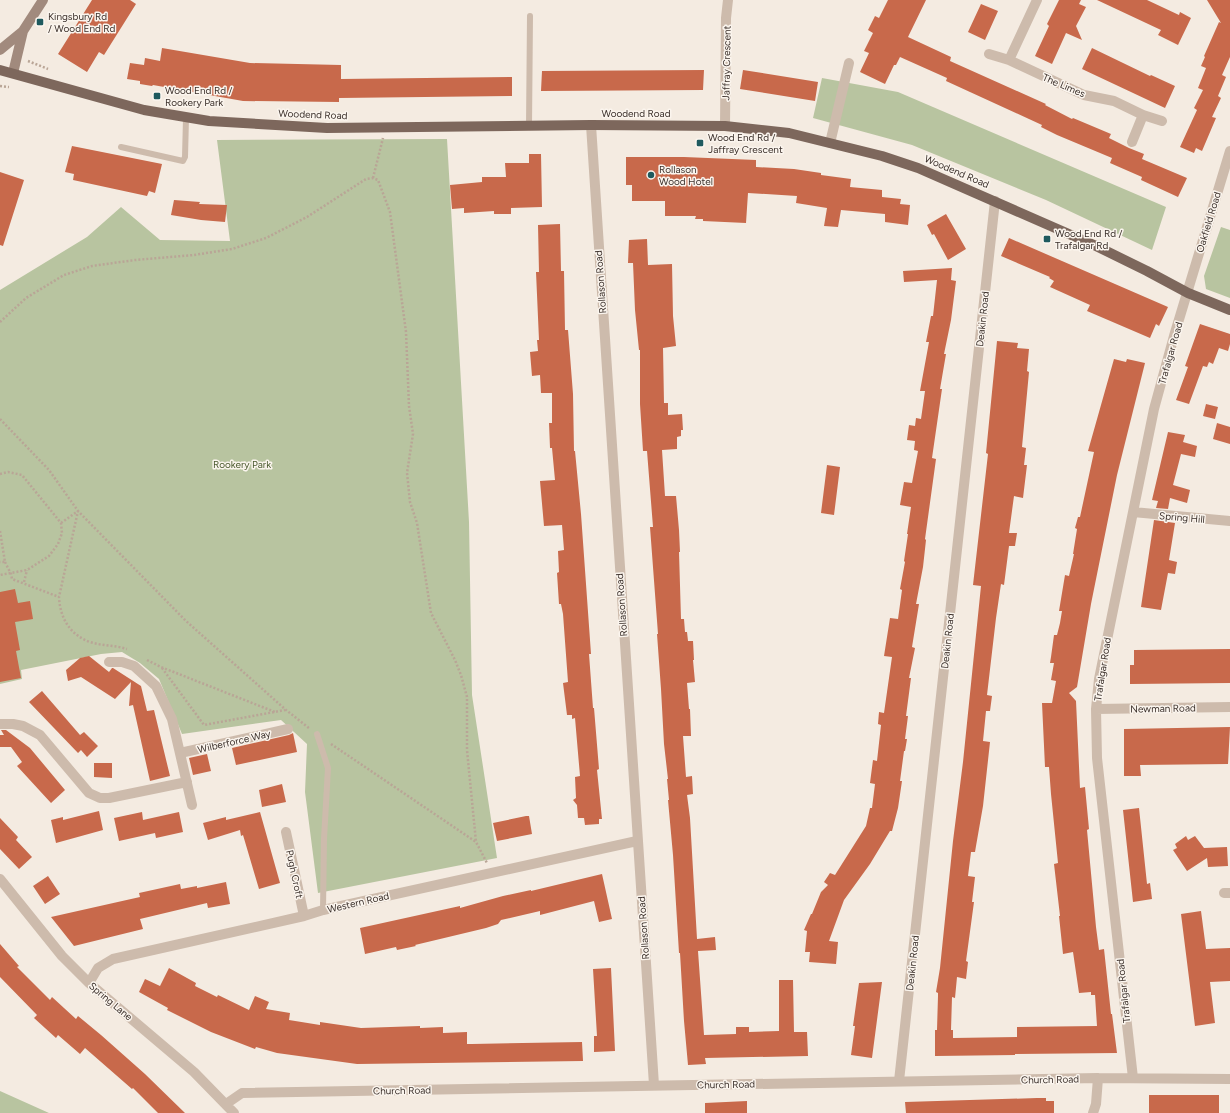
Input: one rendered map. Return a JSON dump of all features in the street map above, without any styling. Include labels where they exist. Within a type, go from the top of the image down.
[{"type":"main road","name":"Woodend Road","points":[[0,70],[144,110],[209,122],[303,127],[386,128],[591,125],[725,126],[789,133],[830,142],[918,168],[1094,245],[1188,293],[1230,310]]},
{"type":"main road","points":[[0,75],[13,73]]},
{"type":"street","points":[[0,50],[23,31],[43,0]]},
{"type":"street","name":"Jaffray Crescent","points":[[725,126],[726,18],[728,0]]},
{"type":"street","points":[[1009,60],[1037,0]]},
{"type":"street","points":[[13,73],[23,31]]},
{"type":"street","name":"The Limes","points":[[988,54],[1009,60],[1084,95],[1114,101],[1142,115],[1162,121]]},
{"type":"street","points":[[830,142],[849,63]]},
{"type":"street","points":[[1132,142],[1142,115]]},
{"type":"street","name":"Rollason Road","points":[[591,125],[654,1085]]},
{"type":"street","name":"Oakfield Road","points":[[1188,293],[1230,151]]},
{"type":"street","name":"Deakin Road","points":[[899,1081],[995,201]]},
{"type":"street","name":"Trafalgar Road","points":[[1133,1078],[1096,758],[1096,709],[1099,679],[1154,409],[1174,336],[1188,293]]},
{"type":"street","name":"Spring Hill","points":[[1133,512],[1230,522]]},
{"type":"street","points":[[109,662],[122,662],[134,666],[156,686],[172,719],[192,805]]},
{"type":"street","name":"Newman Road","points":[[1096,709],[1230,707]]},
{"type":"street","points":[[0,724],[23,726],[40,735],[89,793],[100,798],[109,798],[187,782]]},
{"type":"street","name":"Wilberforce Way","points":[[180,753],[288,729]]},
{"type":"street","name":"Pugh Croft","points":[[286,832],[304,916]]},
{"type":"street","name":"Western Road","points":[[88,982],[98,968],[113,959],[304,916],[323,910],[637,841]]},
{"type":"street","name":"Spring Lane","points":[[1,881],[62,956],[88,982],[194,1072],[234,1113]]},
{"type":"street","points":[[1093,1113],[1096,1104],[1098,1078]]},
{"type":"street","name":"Church Road","points":[[226,1104],[242,1093],[1098,1078],[1230,1079]]},
{"type":"lane","points":[[529,126],[530,16]]},
{"type":"lane","points":[[121,147],[183,161],[186,157],[186,118]]},
{"type":"lane","points":[[317,734],[328,768],[324,839],[323,910]]},
{"type":"path","points":[[373,178],[386,128]]},
{"type":"path","points":[[0,322],[26,298],[64,275],[92,266],[136,260],[194,255],[232,249],[266,238],[307,216],[366,179],[373,178],[378,180],[390,212],[406,332],[409,406],[413,434],[408,473],[410,502],[417,523],[431,613],[455,660],[467,697],[467,750],[476,842],[492,872]]},
{"type":"path","points":[[0,419],[49,470],[78,511],[186,621],[286,710],[317,734],[476,842]]},
{"type":"path","points":[[0,474],[8,472],[22,475],[61,523],[62,533],[58,544],[49,556],[27,570],[0,575]]},
{"type":"path","points":[[61,523],[78,511]]},
{"type":"path","points":[[78,511],[58,597],[64,622],[73,632],[90,642],[126,648],[132,652]]},
{"type":"path","points":[[0,531],[5,562],[12,579],[24,582],[58,597]]},
{"type":"path","points":[[0,562],[5,562]]},
{"type":"path","points":[[24,582],[27,570]]},
{"type":"path","points":[[143,658],[161,667],[275,712]]},
{"type":"path","points":[[161,667],[204,725],[286,710]]},
{"type":"green space","points":[[822,78],[898,92],[1166,207],[1152,250],[1046,200],[912,145],[813,118]]},
{"type":"green space","name":"Rookery Park","points":[[447,139],[469,522],[472,695],[497,858],[318,893],[305,792],[307,744],[281,720],[182,734],[159,679],[140,663],[122,652],[101,654],[21,670],[22,679],[0,684],[0,290],[87,237],[121,207],[160,240],[230,241],[217,140]]},
{"type":"green space","points":[[1221,227],[1230,230],[1230,298],[1206,289],[1204,276]]},
{"type":"green space","points":[[0,1091],[49,1113],[0,1113]]},
{"type":"building","points":[[92,0],[130,0],[136,4],[104,55],[99,52],[87,72],[58,54]]},
{"type":"building","points":[[888,0],[926,0],[908,37],[951,57],[950,61],[1046,104],[1045,105],[1072,119],[1073,118],[1111,134],[1109,138],[1144,154],[1142,159],[1187,178],[1178,197],[1141,180],[1142,177],[1110,163],[1112,158],[1057,135],[1041,127],[1042,125],[946,81],[947,78],[900,57],[896,65],[894,65],[885,84],[860,72],[869,53],[864,51],[873,33],[868,30],[875,16],[879,18]]},
{"type":"building","points":[[1059,0],[1081,0],[1079,4],[1086,7],[1076,26],[1082,40],[1066,33],[1052,64],[1035,56],[1049,26],[1047,24]]},
{"type":"building","points":[[1097,0],[1147,0],[1179,15],[1180,12],[1191,18],[1178,45],[1158,35],[1161,30]]},
{"type":"building","points":[[1207,0],[1230,0],[1230,57],[1222,75],[1226,77],[1218,96],[1221,98],[1212,117],[1216,118],[1202,151],[1196,148],[1194,153],[1180,147],[1197,110],[1194,108],[1203,90],[1198,88],[1206,68],[1201,66],[1205,57],[1204,56],[1219,22],[1221,23]]},
{"type":"building","points":[[981,4],[998,11],[985,40],[968,32]]},
{"type":"building","points":[[162,48],[250,63],[341,65],[341,79],[512,77],[512,96],[339,98],[339,102],[243,101],[140,84],[140,81],[127,79],[130,63],[144,65],[145,58],[160,61]]},
{"type":"building","points":[[1092,48],[1150,76],[1151,75],[1175,86],[1165,108],[1082,69]]},
{"type":"building","points":[[704,70],[703,90],[541,91],[542,71]]},
{"type":"building","points":[[743,70],[818,82],[815,101],[740,89]]},
{"type":"building","points":[[72,146],[162,164],[155,193],[149,191],[147,196],[73,180],[74,174],[65,172]]},
{"type":"building","points":[[529,154],[541,154],[542,207],[511,208],[511,214],[494,214],[494,211],[464,213],[464,208],[452,209],[450,185],[482,182],[482,177],[506,177],[505,163],[529,163]]},
{"type":"building","points":[[626,157],[684,157],[756,160],[756,167],[794,169],[821,173],[821,175],[851,179],[850,187],[882,190],[882,197],[901,199],[900,204],[910,205],[908,225],[885,222],[885,214],[841,210],[838,227],[824,226],[827,208],[796,203],[797,196],[748,193],[746,223],[703,221],[703,219],[695,219],[696,216],[665,216],[665,201],[632,201],[632,185],[626,185]]},
{"type":"building","points":[[0,172],[24,180],[3,246],[0,245]]},
{"type":"building","points":[[174,200],[200,202],[199,204],[227,205],[225,222],[171,215]]},
{"type":"building","points":[[946,214],[966,249],[948,260],[934,234],[932,235],[927,225]]},
{"type":"building","points":[[560,224],[561,271],[564,271],[565,330],[568,330],[573,394],[574,451],[581,514],[591,654],[589,654],[602,819],[599,819],[599,824],[585,825],[584,818],[578,818],[577,805],[573,800],[576,798],[575,777],[580,776],[575,718],[572,719],[572,715],[567,715],[563,683],[568,682],[563,614],[561,604],[559,604],[557,573],[559,572],[558,551],[564,550],[562,525],[544,526],[540,481],[555,480],[552,448],[550,448],[549,423],[552,423],[552,393],[541,393],[540,375],[532,376],[530,352],[538,351],[537,340],[539,340],[536,272],[539,272],[538,225]]},
{"type":"building","points":[[1009,238],[1168,307],[1159,326],[1156,324],[1150,338],[1087,311],[1090,305],[1050,287],[1054,281],[1049,278],[1050,277],[1001,256]]},
{"type":"building","points":[[647,239],[648,265],[672,264],[673,316],[676,346],[663,348],[664,403],[668,403],[668,415],[682,414],[683,430],[681,430],[681,436],[677,437],[677,449],[662,450],[665,496],[676,496],[680,552],[681,619],[684,619],[685,632],[687,632],[688,641],[693,641],[695,682],[687,683],[691,736],[683,736],[686,777],[692,776],[693,794],[687,795],[690,818],[697,939],[715,937],[716,950],[698,951],[704,1035],[736,1034],[736,1027],[749,1027],[749,1032],[779,1031],[779,980],[793,980],[794,1032],[807,1032],[808,1056],[705,1058],[706,1064],[688,1065],[668,800],[668,779],[664,744],[650,527],[653,527],[647,451],[643,451],[640,404],[640,350],[635,310],[633,263],[628,263],[629,240]]},
{"type":"building","points":[[952,268],[951,280],[956,281],[951,320],[944,354],[946,354],[940,389],[942,389],[932,458],[936,459],[925,539],[923,567],[916,604],[919,604],[912,647],[915,648],[909,678],[911,678],[906,716],[908,716],[905,739],[907,739],[900,781],[902,781],[898,808],[892,831],[890,831],[870,864],[844,900],[829,941],[838,942],[836,964],[809,962],[810,952],[805,952],[807,931],[804,930],[821,892],[828,885],[824,882],[830,873],[835,875],[866,826],[870,808],[872,808],[875,784],[870,783],[873,760],[877,761],[881,725],[878,724],[879,712],[884,713],[892,657],[884,656],[890,618],[898,619],[902,590],[900,589],[905,562],[911,507],[900,505],[904,482],[912,483],[918,451],[914,450],[915,441],[907,440],[909,425],[915,426],[916,418],[921,419],[925,391],[920,391],[929,342],[926,342],[931,316],[933,316],[937,280],[904,282],[903,271]]},
{"type":"building","points":[[1200,324],[1230,334],[1230,344],[1228,351],[1219,348],[1213,364],[1209,362],[1207,367],[1203,366],[1189,404],[1176,400],[1188,367],[1185,366]]},
{"type":"building","points":[[997,341],[1018,343],[1017,348],[1029,349],[1027,371],[1029,372],[1022,447],[1026,448],[1024,465],[1027,465],[1023,498],[1014,496],[1009,533],[1017,533],[1015,546],[1009,546],[1004,585],[1001,584],[996,618],[987,695],[992,696],[990,711],[986,711],[983,741],[990,742],[983,806],[975,852],[971,852],[968,876],[975,877],[972,902],[974,902],[966,961],[968,962],[966,979],[957,977],[955,998],[952,997],[951,1030],[953,1030],[953,1038],[1017,1037],[1017,1027],[1097,1026],[1095,995],[1091,995],[1091,992],[1079,993],[1073,952],[1063,954],[1054,864],[1058,863],[1049,767],[1045,767],[1042,703],[1052,703],[1056,681],[1051,680],[1054,663],[1050,663],[1054,635],[1057,635],[1060,623],[1062,611],[1059,611],[1065,575],[1069,576],[1074,554],[1077,529],[1075,528],[1078,517],[1080,517],[1094,452],[1088,451],[1114,359],[1126,362],[1127,359],[1145,363],[1117,475],[1091,604],[1077,687],[1069,693],[1076,701],[1080,788],[1085,787],[1089,829],[1087,830],[1096,927],[1099,950],[1104,949],[1117,1053],[935,1056],[935,1030],[937,1030],[938,996],[938,993],[936,992],[963,762],[981,586],[973,585],[988,454],[986,453]]},
{"type":"building","points":[[1206,404],[1218,407],[1215,419],[1203,416]]},
{"type":"building","points":[[1217,423],[1230,427],[1230,444],[1213,439]]},
{"type":"building","points":[[1168,432],[1185,435],[1183,442],[1197,446],[1195,457],[1181,454],[1173,485],[1190,490],[1187,503],[1170,498],[1168,509],[1156,508],[1158,501],[1152,500]]},
{"type":"building","points":[[827,465],[840,467],[834,515],[821,513]]},
{"type":"building","points":[[1154,520],[1175,523],[1169,560],[1177,562],[1175,574],[1168,573],[1161,610],[1141,607]]},
{"type":"building","points":[[15,589],[18,603],[30,601],[33,619],[15,622],[20,650],[16,651],[21,678],[0,682],[0,592]]},
{"type":"building","points":[[1230,649],[1230,683],[1130,684],[1130,665],[1134,665],[1134,650]]},
{"type":"building","points":[[89,656],[109,672],[113,668],[141,686],[147,711],[154,710],[170,776],[150,781],[133,705],[129,706],[131,682],[115,699],[81,677],[68,681],[66,670],[80,658]]},
{"type":"building","points":[[42,691],[80,735],[84,732],[98,746],[87,757],[81,750],[78,753],[29,702]]},
{"type":"building","points":[[1230,727],[1228,764],[1140,765],[1141,776],[1124,776],[1124,729]]},
{"type":"building","points":[[1,730],[6,730],[30,748],[65,790],[51,803],[17,766],[22,762],[11,747],[0,747],[0,735],[4,735]]},
{"type":"building","points":[[293,733],[297,752],[236,765],[232,748]]},
{"type":"building","points":[[207,754],[211,771],[193,775],[189,758]]},
{"type":"building","points":[[94,763],[112,763],[112,778],[94,777]]},
{"type":"building","points":[[282,784],[286,802],[262,807],[259,790]]},
{"type":"building","points":[[1139,808],[1147,884],[1150,883],[1152,899],[1133,902],[1123,810]]},
{"type":"building","points":[[99,811],[103,830],[56,843],[51,820],[63,817],[63,820]]},
{"type":"building","points":[[142,812],[143,820],[179,812],[183,832],[156,838],[155,833],[119,841],[114,818]]},
{"type":"building","points":[[260,812],[280,883],[259,889],[243,835],[241,836],[240,830],[208,840],[203,823],[226,817],[226,820]]},
{"type":"building","points":[[529,816],[532,834],[497,841],[493,823]]},
{"type":"building","points":[[0,818],[18,837],[16,840],[32,857],[19,869],[0,849]]},
{"type":"building","points":[[1186,836],[1188,840],[1195,836],[1204,848],[1227,847],[1228,866],[1208,867],[1207,858],[1187,871],[1173,850],[1177,848],[1175,844]]},
{"type":"building","points":[[602,874],[612,919],[599,922],[594,901],[540,915],[540,911],[501,920],[498,924],[486,928],[415,945],[416,946],[397,950],[396,947],[365,954],[360,928],[460,906],[460,908],[503,896]]},
{"type":"building","points":[[48,876],[60,894],[45,904],[33,886]]},
{"type":"building","points":[[226,882],[230,904],[208,908],[207,903],[140,919],[143,929],[74,946],[51,917],[140,897],[139,893],[180,884],[181,889],[197,886],[197,888]]},
{"type":"building","points":[[1201,911],[1206,949],[1230,948],[1230,981],[1210,982],[1215,1023],[1195,1026],[1181,914]]},
{"type":"building","points":[[0,944],[19,966],[17,967],[50,1000],[52,997],[76,1019],[78,1016],[101,1035],[145,1074],[185,1113],[158,1113],[133,1088],[132,1089],[85,1048],[80,1054],[58,1035],[56,1038],[34,1018],[37,1015],[0,977]]},
{"type":"building","points":[[169,968],[196,983],[195,986],[249,1010],[255,996],[269,1002],[266,1009],[290,1013],[289,1020],[320,1025],[320,1022],[361,1028],[420,1026],[420,1028],[443,1027],[443,1033],[467,1032],[467,1044],[582,1042],[583,1061],[357,1064],[277,1053],[256,1047],[255,1049],[211,1032],[167,1010],[168,1008],[139,992],[145,979],[160,986]]},
{"type":"building","points":[[611,968],[615,1051],[594,1052],[594,1036],[597,1036],[593,969]]},
{"type":"building","points":[[882,982],[872,1058],[851,1055],[855,1026],[853,1026],[859,983]]},
{"type":"building","points":[[1149,1095],[1219,1095],[1219,1113],[1149,1113]]},
{"type":"building","points":[[1046,1098],[1046,1101],[1054,1101],[1054,1113],[906,1113],[905,1102]]},
{"type":"building","points":[[747,1101],[747,1113],[705,1113],[705,1103]]},
{"type":"place","name":"Kingsbury Rd / Wood End Rd","points":[[40,22]]},
{"type":"place","name":"Wood End Rd / Rookery Park","points":[[157,96]]},
{"type":"place","name":"Wood End Rd / Jaffray Crescent","points":[[700,143]]},
{"type":"place","name":"Rollason Wood Hotel","points":[[651,175]]},
{"type":"place","name":"Wood End Rd / Trafalgar Rd","points":[[1047,239]]}]
